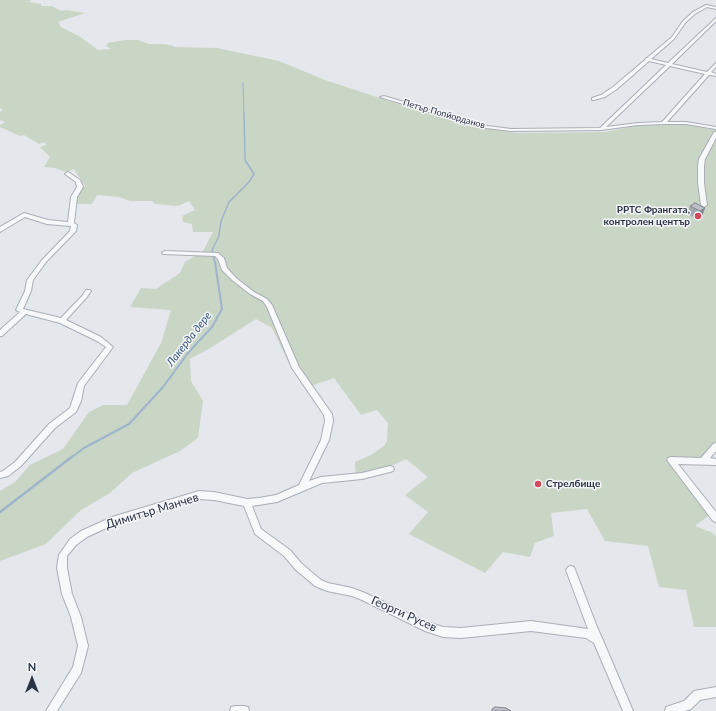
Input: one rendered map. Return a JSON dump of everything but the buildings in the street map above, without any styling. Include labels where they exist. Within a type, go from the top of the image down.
[{"type":"street","points":[[594,99],[603,96],[615,88],[673,38],[682,25],[694,13],[706,6],[716,8]]},
{"type":"street","points":[[601,129],[716,19]]},
{"type":"street","points":[[647,60],[716,75]]},
{"type":"street","points":[[664,121],[716,64]]},
{"type":"street","name":"Петър Попйорданов","points":[[382,97],[480,126],[517,130],[601,129],[664,121],[716,128]]},
{"type":"street","points":[[704,205],[701,183],[702,159],[716,133]]},
{"type":"street","points":[[0,475],[5,474],[18,464],[52,426],[73,410],[81,385],[110,347],[99,339],[62,321],[19,310],[28,291],[30,280],[44,261],[73,231],[74,225],[71,224],[74,197],[80,187],[78,181],[68,174]]},
{"type":"street","points":[[0,230],[24,215],[47,222],[71,224]]},
{"type":"street","points":[[165,253],[213,254],[221,258],[224,268],[234,280],[265,300],[270,307],[296,368],[328,414],[329,421],[325,440],[303,486]]},
{"type":"street","points":[[62,321],[88,291]]},
{"type":"street","points":[[0,334],[24,312]]},
{"type":"street","points":[[702,462],[716,446]]},
{"type":"street","points":[[716,462],[671,460],[716,518]]},
{"type":"street","name":"Димитър Манчев","points":[[51,711],[77,669],[83,646],[76,617],[67,594],[62,568],[63,556],[73,542],[84,534],[114,520],[199,495],[214,496],[247,503],[277,498],[303,486],[321,480],[362,476],[390,469]]},
{"type":"street","name":"Георги Русев","points":[[247,503],[258,531],[288,553],[299,567],[318,583],[365,597],[425,626],[443,632],[461,633],[531,626],[587,633],[599,641]]},
{"type":"street","points":[[571,570],[592,628],[599,641],[628,711]]},
{"type":"street","points":[[670,711],[687,705],[698,695],[716,692]]},
{"type":"street","points":[[235,711],[244,711]]},
{"type":"green space","points":[[0,0],[31,0],[29,2],[41,4],[41,6],[52,6],[61,11],[67,10],[85,13],[58,22],[61,27],[79,36],[98,50],[111,49],[106,46],[108,43],[125,40],[138,40],[149,44],[164,44],[174,47],[217,48],[279,61],[325,80],[407,107],[478,127],[515,133],[606,132],[633,126],[659,125],[687,125],[716,130],[716,446],[702,462],[671,460],[712,513],[695,526],[711,532],[716,536],[716,627],[694,627],[686,590],[659,587],[648,546],[605,541],[587,509],[551,513],[554,536],[535,543],[530,557],[503,552],[485,573],[409,534],[428,512],[405,495],[428,477],[406,459],[380,471],[356,477],[355,462],[371,455],[384,446],[387,441],[388,423],[377,410],[361,415],[334,378],[305,388],[288,361],[272,328],[256,319],[190,359],[191,381],[203,401],[198,438],[180,451],[132,473],[110,493],[81,510],[46,544],[0,561],[0,491],[15,482],[30,465],[63,449],[89,412],[103,405],[127,405],[161,343],[171,310],[130,307],[141,288],[156,289],[180,273],[185,262],[203,251],[213,232],[193,232],[192,224],[183,222],[182,216],[195,210],[189,201],[178,206],[155,204],[152,201],[130,201],[119,197],[97,195],[92,204],[77,204],[77,196],[85,186],[74,169],[66,172],[55,168],[44,167],[50,157],[40,147],[46,145],[45,142],[39,144],[24,135],[20,136],[0,127],[0,125],[5,122],[0,120],[0,112],[3,110],[0,108]]},
{"type":"waterway","name":"Лакерда дере","points":[[243,83],[244,114]]},
{"type":"waterway","name":"Лакерда дере","points":[[215,263],[212,250],[219,236],[221,221],[229,202],[249,182],[254,174],[245,160],[244,113]]},
{"type":"waterway","name":"Лакерда дере","points":[[72,457],[84,448],[129,424],[163,387],[188,353],[212,327],[222,309],[215,262]]},
{"type":"waterway","name":"Лакерда дере","points":[[0,512],[73,456]]},
{"type":"place","name":"РРТС Франгата, контролен център","points":[[698,216]]},
{"type":"place","name":"Стрелбище","points":[[538,484]]}]
